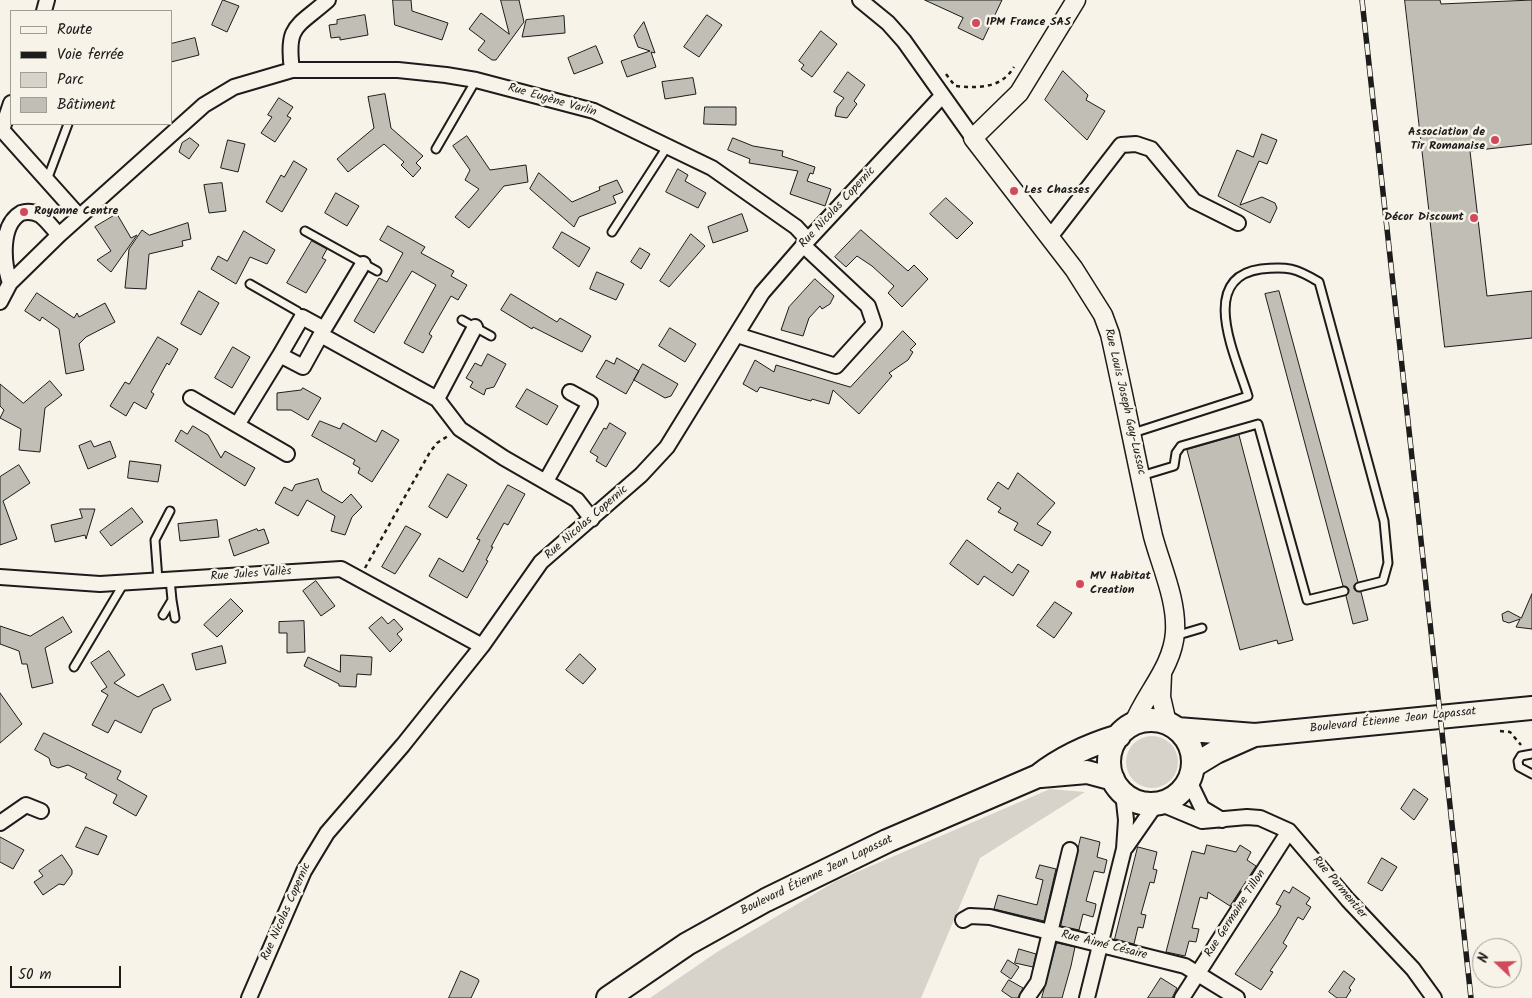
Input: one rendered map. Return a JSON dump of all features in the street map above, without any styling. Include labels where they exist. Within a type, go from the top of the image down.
[{"type":"main road","name":"Boulevard Étienne Jean Lapassat","points":[[1172,726],[1255,735],[1532,708]]},
{"type":"main road","points":[[1150,721],[1172,726],[1186,739],[1192,752],[1191,773],[1181,791],[1171,799],[1157,804],[1138,802],[1118,786],[1110,757],[1126,730],[1150,721]]},
{"type":"main road","name":"Boulevard Étienne Jean Lapassat","points":[[608,998],[687,944],[766,900],[887,840],[1038,776],[1052,765],[1092,744],[1126,730]]},
{"type":"main road","name":"Boulevard Étienne Jean Lapassat","points":[[1191,773],[1216,752],[1255,735]]},
{"type":"main road","name":"Boulevard Étienne Jean Lapassat","points":[[1038,776],[1079,772],[1118,786]]},
{"type":"street","points":[[292,70],[288,45],[292,31],[328,0]]},
{"type":"street","name":"Rue Louis Joseph Gay-Lussac","points":[[860,0],[888,23],[899,35],[973,138],[1050,237],[1092,296],[1103,315],[1110,334],[1172,606],[1175,636],[1162,673],[1126,730]]},
{"type":"street","points":[[973,138],[1019,93],[1076,0]]},
{"type":"street","name":"Rue Eugène Varlin","points":[[0,302],[10,283],[79,216],[204,105],[234,87],[292,70],[398,70],[476,80],[594,111],[712,168],[796,227],[806,242],[868,306],[874,324],[836,366],[737,335]]},
{"type":"street","name":"Rue Nicolas Copernic","points":[[249,998],[304,871],[327,833],[403,745],[482,646],[541,562],[592,520],[641,475],[667,447],[762,293],[806,242],[942,96]]},
{"type":"street","points":[[10,106],[1,131],[79,216]]},
{"type":"street","points":[[1050,237],[1122,145],[1136,144],[1151,149],[1194,201],[1238,223]]},
{"type":"street","points":[[10,283],[4,263],[3,241],[6,228],[14,217],[24,212],[39,214],[59,235]]},
{"type":"street","points":[[280,355],[303,367],[363,264]]},
{"type":"street","points":[[238,425],[302,317],[323,332],[437,400],[460,429],[504,458],[577,500],[592,520]]},
{"type":"street","points":[[437,400],[469,323]]},
{"type":"street","points":[[546,481],[590,403],[570,392]]},
{"type":"street","points":[[191,398],[287,454]]},
{"type":"street","name":"Rue Jules Vallès","points":[[0,577],[90,584],[341,569],[482,646]]},
{"type":"street","name":"Rue Louis Joseph Gay-Lussac","points":[[1162,673],[1161,697],[1172,726]]},
{"type":"street","points":[[1191,773],[1202,808],[1222,820]]},
{"type":"street","points":[[1087,998],[1124,849],[1126,820],[1118,786]]},
{"type":"street","points":[[1124,849],[1157,804]]},
{"type":"street","name":"Rue Parmentier","points":[[1157,804],[1202,821],[1247,817],[1260,818],[1289,831],[1348,900],[1413,969],[1434,998]]},
{"type":"street","points":[[0,823],[26,805],[40,811]]},
{"type":"street","name":"Rue Germaine Tillon","points":[[1182,998],[1289,831]]},
{"type":"street","points":[[1027,998],[1038,982],[1070,850]]},
{"type":"street","name":"Rue Aimé Césaire","points":[[963,920],[970,916],[990,916],[1185,966],[1237,998]]},
{"type":"lane","points":[[436,149],[476,80]]},
{"type":"lane","points":[[47,180],[68,125]]},
{"type":"lane","points":[[612,232],[667,146]]},
{"type":"lane","points":[[305,231],[377,271]]},
{"type":"lane","points":[[1132,433],[1248,396],[1223,309],[1226,294],[1235,279],[1255,270],[1281,267],[1299,270],[1319,282],[1384,521],[1388,563],[1383,581],[1360,587]]},
{"type":"lane","points":[[250,284],[297,311],[302,317]]},
{"type":"lane","points":[[469,323],[491,336]]},
{"type":"lane","points":[[1141,476],[1174,466],[1176,453],[1181,446],[1258,424],[1307,600],[1344,591]]},
{"type":"lane","points":[[170,511],[155,540],[164,580],[172,600],[175,618]]},
{"type":"lane","points":[[74,666],[124,582]]},
{"type":"lane","points":[[163,615],[172,600]]},
{"type":"lane","points":[[1175,636],[1202,628]]},
{"type":"lane","points":[[1530,754],[1521,756],[1518,761],[1519,767],[1532,774]]},
{"type":"path","points":[[955,86],[976,88],[997,83],[1004,80],[1017,63]]},
{"type":"path","points":[[359,578],[430,452],[437,443],[460,429]]},
{"type":"path","points":[[1494,730],[1510,732],[1530,754]]},
{"type":"green space","points":[[1152,736],[1166,740],[1174,748],[1178,762],[1174,776],[1166,784],[1152,788],[1138,784],[1130,776],[1126,762],[1130,748],[1138,740]]},
{"type":"green space","points":[[1050,789],[1085,792],[980,858],[921,998],[650,998],[717,952],[836,881]]},
{"type":"building","points":[[223,0],[239,6],[227,32],[212,25]]},
{"type":"building","points":[[393,0],[411,0],[412,11],[448,23],[442,40],[395,25]]},
{"type":"building","points":[[501,0],[519,0],[524,22],[496,60],[492,60],[478,50],[485,41],[469,29],[481,13],[509,34]]},
{"type":"building","name":"IPM France SAS","points":[[925,0],[1002,0],[983,40],[958,28],[963,18]]},
{"type":"building","points":[[1405,0],[1440,0],[1441,4],[1532,0],[1532,144],[1470,151],[1487,296],[1532,291],[1532,338],[1445,347]]},
{"type":"building","points":[[365,15],[368,35],[340,40],[340,37],[331,38],[329,25],[337,24],[337,20]]},
{"type":"building","points":[[707,15],[722,25],[699,57],[684,47]]},
{"type":"building","points":[[564,16],[565,33],[522,37],[526,20]]},
{"type":"building","points":[[644,22],[655,53],[651,52],[656,67],[627,77],[621,61],[650,51],[638,47],[634,36]]},
{"type":"building","points":[[821,31],[837,44],[812,77],[801,69],[804,65],[799,61]]},
{"type":"building","points":[[195,38],[199,55],[172,62],[172,44]]},
{"type":"building","points":[[596,46],[603,63],[574,74],[568,58]]},
{"type":"building","points":[[1063,71],[1088,95],[1086,100],[1105,111],[1087,140],[1045,100]]},
{"type":"building","points":[[848,72],[865,85],[854,101],[857,104],[847,118],[835,116],[837,107],[844,98],[834,92]]},
{"type":"building","points":[[693,78],[696,94],[665,99],[662,82]]},
{"type":"building","points":[[385,94],[391,128],[423,156],[416,163],[421,168],[413,177],[401,165],[404,162],[384,144],[348,172],[337,159],[374,128],[368,97]]},
{"type":"building","points":[[279,98],[293,107],[287,116],[291,118],[275,142],[261,133],[272,117],[268,115]]},
{"type":"building","points":[[705,107],[736,107],[736,125],[704,124]]},
{"type":"building","points":[[1262,134],[1277,140],[1267,164],[1259,161],[1240,205],[1262,197],[1275,203],[1277,208],[1270,223],[1218,196],[1237,150],[1253,157]]},
{"type":"building","points":[[467,136],[490,170],[526,165],[528,182],[504,186],[469,228],[455,217],[479,189],[465,180],[470,170],[453,146]]},
{"type":"building","points":[[190,138],[199,145],[189,159],[179,152],[182,143]]},
{"type":"building","points":[[733,138],[753,146],[783,151],[782,156],[815,167],[813,174],[810,173],[807,181],[831,189],[825,206],[790,194],[798,171],[749,163],[750,159],[728,150]]},
{"type":"building","points":[[228,140],[245,144],[238,172],[221,168]]},
{"type":"building","points":[[294,161],[307,169],[282,212],[266,202],[281,175],[284,177]]},
{"type":"building","points":[[678,169],[688,175],[685,181],[706,193],[698,208],[666,192]]},
{"type":"building","points":[[539,173],[572,202],[600,190],[599,187],[617,180],[623,192],[613,196],[616,203],[579,217],[574,227],[530,189]]},
{"type":"building","points":[[222,183],[226,211],[209,213],[204,185]]},
{"type":"building","points":[[336,193],[359,206],[347,226],[325,213]]},
{"type":"building","points":[[946,198],[973,223],[957,239],[930,214]]},
{"type":"building","points":[[117,214],[131,238],[137,235],[111,272],[97,260],[111,251],[95,227]]},
{"type":"building","points":[[742,214],[748,231],[713,243],[708,227]]},
{"type":"building","points":[[188,223],[191,239],[182,241],[183,246],[149,254],[146,289],[125,288],[129,249],[142,230],[149,235]]},
{"type":"building","points":[[388,226],[425,247],[421,253],[454,271],[451,276],[467,285],[458,300],[451,296],[429,334],[432,336],[423,353],[404,343],[436,285],[412,271],[374,333],[354,321],[379,278],[387,282],[403,253],[380,240]]},
{"type":"building","points":[[861,230],[908,271],[914,265],[928,279],[902,307],[888,293],[894,286],[872,266],[857,256],[846,267],[835,257]]},
{"type":"building","points":[[244,231],[275,250],[267,264],[250,257],[236,284],[211,269],[218,256],[227,261]]},
{"type":"building","points":[[562,232],[590,248],[579,267],[553,248]]},
{"type":"building","points":[[691,234],[705,246],[669,287],[660,281]]},
{"type":"building","points":[[312,241],[327,249],[322,258],[326,260],[306,293],[287,283]]},
{"type":"building","points":[[640,248],[650,254],[641,269],[631,262]]},
{"type":"building","points":[[597,272],[624,284],[616,300],[590,289]]},
{"type":"building","points":[[815,279],[834,296],[830,304],[822,309],[820,306],[809,318],[803,336],[781,330],[789,307]]},
{"type":"building","points":[[199,291],[219,303],[201,335],[181,324]]},
{"type":"building","points":[[1279,291],[1358,582],[1354,585],[1354,589],[1361,592],[1368,620],[1353,624],[1346,596],[1349,589],[1343,586],[1265,294]]},
{"type":"building","points":[[37,293],[74,318],[77,313],[79,317],[105,303],[115,322],[86,337],[79,344],[84,370],[66,374],[59,329],[42,317],[40,321],[25,311]]},
{"type":"building","points":[[511,294],[557,322],[560,318],[591,336],[582,352],[533,327],[532,329],[501,310]]},
{"type":"building","points":[[670,328],[696,344],[685,362],[659,346]]},
{"type":"building","points":[[903,331],[916,344],[910,350],[913,352],[908,360],[889,373],[892,376],[859,414],[833,390],[829,404],[760,387],[757,392],[743,384],[755,360],[774,372],[776,365],[850,387]]},
{"type":"building","points":[[158,337],[178,349],[169,365],[167,363],[151,392],[154,394],[146,409],[134,402],[126,416],[110,406],[125,382],[129,384]]},
{"type":"building","points":[[233,347],[250,357],[232,388],[215,378]]},
{"type":"building","points":[[488,354],[506,364],[494,387],[486,389],[484,395],[470,387],[473,382],[466,378],[475,363],[481,366]]},
{"type":"building","points":[[617,358],[639,371],[626,394],[596,377],[606,360],[614,364]]},
{"type":"building","points":[[643,364],[678,384],[671,396],[665,398],[634,380]]},
{"type":"building","points":[[50,381],[62,395],[45,408],[40,452],[19,450],[21,429],[0,418],[4,410],[0,406],[0,384],[23,403]]},
{"type":"building","points":[[303,388],[321,398],[308,420],[291,410],[277,410],[277,393],[301,390]]},
{"type":"building","points":[[527,389],[558,406],[547,425],[516,407]]},
{"type":"building","points":[[320,421],[340,429],[343,423],[376,442],[382,430],[399,440],[372,482],[358,473],[360,468],[353,464],[355,460],[312,436]]},
{"type":"building","points":[[610,423],[626,433],[606,467],[596,461],[598,457],[590,452],[604,428],[606,429]]},
{"type":"building","points":[[193,426],[208,435],[221,458],[225,451],[255,468],[245,486],[175,441],[181,430],[187,434]]},
{"type":"building","points":[[1239,435],[1293,640],[1278,644],[1277,640],[1240,650],[1187,450]]},
{"type":"building","points":[[91,441],[94,447],[110,441],[116,457],[88,469],[79,446]]},
{"type":"building","points":[[130,461],[161,465],[158,482],[128,478]]},
{"type":"building","points":[[19,465],[30,483],[3,501],[17,539],[0,545],[0,477]]},
{"type":"building","points":[[1018,473],[1055,503],[1037,524],[1051,532],[1042,546],[1014,530],[1018,523],[998,512],[1001,508],[987,499],[998,482],[1008,489]]},
{"type":"building","points":[[448,474],[467,485],[447,518],[429,507]]},
{"type":"building","points":[[318,479],[322,491],[342,503],[351,494],[362,507],[352,517],[345,535],[331,531],[335,516],[307,500],[298,516],[275,503],[284,487],[292,491],[295,485]]},
{"type":"building","points":[[508,485],[525,494],[508,525],[504,523],[491,547],[493,547],[486,560],[488,561],[467,598],[429,576],[439,558],[463,572],[480,540],[477,539]]},
{"type":"building","points":[[132,508],[143,522],[111,546],[100,532]]},
{"type":"building","points":[[80,509],[95,509],[86,539],[85,535],[55,542],[51,525],[82,518]]},
{"type":"building","points":[[217,520],[219,537],[180,541],[178,524]]},
{"type":"building","points":[[406,526],[421,534],[395,574],[382,567]]},
{"type":"building","points":[[257,529],[258,531],[264,529],[269,543],[234,556],[229,540]]},
{"type":"building","points":[[967,540],[1012,573],[1018,564],[1029,571],[1013,596],[984,576],[978,585],[950,564]]},
{"type":"building","points":[[316,581],[335,606],[321,616],[303,591]]},
{"type":"building","points":[[1532,594],[1532,629],[1516,627],[1520,619],[1509,623],[1503,621],[1502,614],[1508,611],[1521,618]]},
{"type":"building","points":[[231,599],[243,611],[217,637],[204,625]]},
{"type":"building","points":[[1055,602],[1072,613],[1054,638],[1037,626]]},
{"type":"building","points":[[63,617],[72,632],[45,648],[53,683],[32,688],[27,664],[22,664],[19,651],[0,644],[0,626],[30,636]]},
{"type":"building","points":[[382,617],[388,624],[394,619],[403,629],[397,634],[402,640],[390,652],[369,628]]},
{"type":"building","points":[[304,621],[305,652],[287,653],[287,633],[279,633],[279,622]]},
{"type":"building","points":[[222,646],[226,663],[196,670],[192,654]]},
{"type":"building","points":[[109,651],[125,675],[114,683],[138,697],[163,684],[171,700],[153,709],[141,733],[115,720],[108,733],[92,725],[108,695],[101,691],[107,687],[91,663]]},
{"type":"building","points":[[580,654],[596,669],[583,684],[566,670]]},
{"type":"building","points":[[341,655],[372,657],[371,675],[357,674],[356,687],[339,686],[339,684],[304,666],[308,657],[340,672]]},
{"type":"building","points":[[0,693],[22,724],[0,743]]},
{"type":"building","points":[[44,733],[121,771],[117,779],[147,796],[136,816],[113,803],[117,795],[85,778],[87,774],[68,765],[58,768],[51,765],[49,758],[35,750]]},
{"type":"building","points":[[1414,789],[1428,799],[1414,820],[1401,809]]},
{"type":"building","points":[[86,827],[107,836],[98,855],[76,847]]},
{"type":"building","points":[[0,837],[24,850],[13,869],[0,862]]},
{"type":"building","points":[[1081,837],[1100,842],[1097,857],[1107,860],[1104,873],[1094,871],[1086,901],[1096,904],[1093,917],[1083,914],[1079,930],[1061,926]]},
{"type":"building","points":[[1207,845],[1236,852],[1240,845],[1251,852],[1247,860],[1256,866],[1230,906],[1208,892],[1207,899],[1200,897],[1192,928],[1199,929],[1196,942],[1189,941],[1185,956],[1166,952],[1192,851],[1204,854]]},
{"type":"building","points":[[1138,847],[1157,852],[1153,869],[1157,870],[1154,883],[1150,882],[1141,914],[1146,915],[1143,928],[1138,927],[1134,944],[1115,939]]},
{"type":"building","points":[[62,855],[72,870],[72,874],[64,885],[59,884],[43,895],[34,882],[43,876],[39,871]]},
{"type":"building","points":[[1382,858],[1397,867],[1382,891],[1368,883]]},
{"type":"building","points":[[1040,865],[1056,869],[1044,921],[994,909],[998,895],[1037,905],[1043,880],[1036,878]]},
{"type":"building","points":[[1293,887],[1310,898],[1306,904],[1311,907],[1303,920],[1298,917],[1283,943],[1287,946],[1270,971],[1273,972],[1261,990],[1235,974],[1277,914],[1281,906],[1276,904],[1284,890],[1289,893]]},
{"type":"building","points":[[1057,943],[1075,947],[1071,966],[1062,998],[1042,998]]},
{"type":"building","points":[[1019,949],[1036,954],[1033,967],[1015,963]]},
{"type":"building","points":[[1008,960],[1019,967],[1011,979],[1001,972]]},
{"type":"building","points":[[461,971],[479,981],[471,998],[449,998]]},
{"type":"building","points":[[1344,971],[1355,979],[1349,988],[1351,990],[1346,998],[1337,998],[1329,992]]},
{"type":"building","points":[[1161,978],[1177,988],[1172,998],[1148,998]]},
{"type":"building","points":[[1009,980],[1023,988],[1018,998],[1012,998],[1002,991]]},
{"type":"railway","points":[[1362,0],[1471,998]]},
{"type":"place","name":"IPM France SAS","points":[[976,23]]},
{"type":"place","name":"Association de Tir Romanaise","points":[[1495,140]]},
{"type":"place","name":"Les Chasses","points":[[1014,191]]},
{"type":"place","name":"Royanne Centre","points":[[24,212]]},
{"type":"place","name":"Décor Discount","points":[[1474,218]]},
{"type":"place","name":"MV Habitat Creation","points":[[1080,584]]}]
